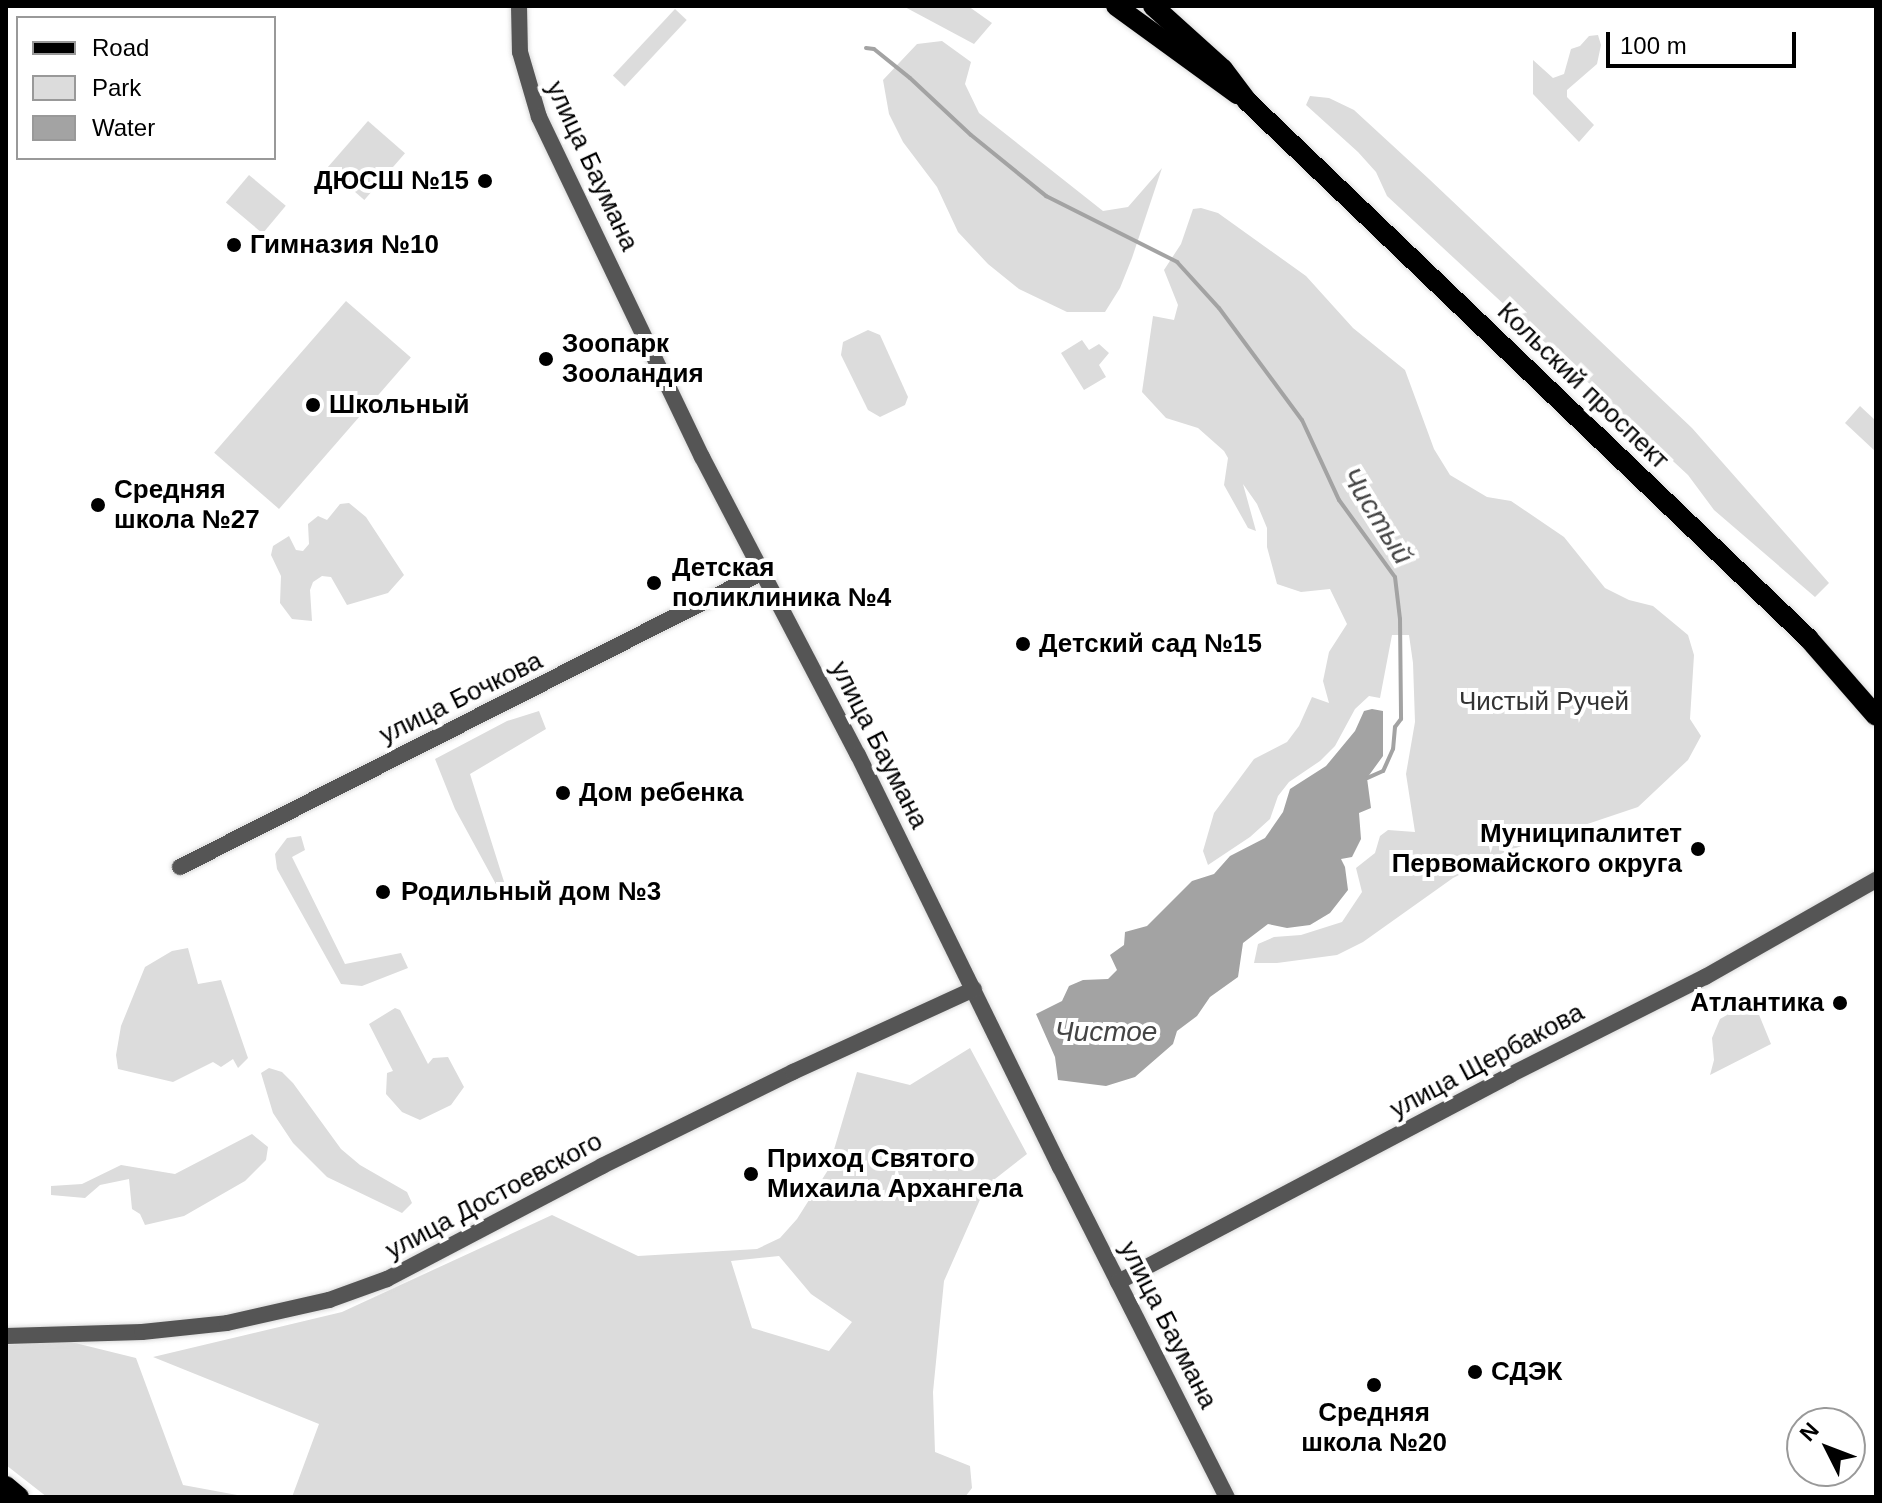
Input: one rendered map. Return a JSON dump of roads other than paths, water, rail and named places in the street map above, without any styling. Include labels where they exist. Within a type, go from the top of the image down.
[{"type":"main road","name":"Кольский проспект","points":[[1116,6],[1247,101],[1808,638],[1876,716]]},
{"type":"main road","name":"Кольский проспект","points":[[1153,6],[1177,24],[1223,69],[1247,101]]},
{"type":"main road","points":[[1163,40],[1178,38],[1177,24]]},
{"type":"main road","points":[[6,1486],[19,1497]]},
{"type":"street","name":"улица Баумана","points":[[519,6],[520,52],[539,117],[702,457],[864,766],[1227,1497]]},
{"type":"street","name":"улица Бочкова","points":[[180,867],[763,572]]},
{"type":"street","name":"улица Щербакова","points":[[1118,1282],[1510,1075],[1705,977],[1876,880]]},
{"type":"street","name":"улица Достоевского","points":[[6,1336],[142,1332],[227,1323],[329,1300],[387,1279],[602,1166],[793,1072],[974,989]]},
{"type":"water","name":"Чистое","points":[[1364,711],[1383,711],[1383,756],[1367,778],[1371,808],[1359,813],[1361,839],[1352,857],[1341,859],[1348,890],[1330,913],[1310,925],[1287,928],[1268,924],[1243,943],[1238,977],[1210,997],[1197,1016],[1177,1031],[1173,1044],[1135,1077],[1106,1086],[1058,1080],[1055,1057],[1036,1014],[1062,1001],[1069,986],[1083,980],[1108,979],[1117,970],[1110,955],[1124,945],[1125,932],[1147,926],[1192,881],[1214,874],[1230,856],[1265,838],[1283,812],[1290,789],[1326,766],[1355,731]]},
{"type":"waterway","name":"Чистый","points":[[866,48],[874,49],[910,78],[971,135],[1046,196],[1177,262],[1219,308],[1302,420],[1339,500],[1395,577],[1400,619],[1401,719],[1395,727],[1393,749],[1383,771],[1367,778]]},
{"type":"place","name":"ДЮСШ №15","points":[[485,181]]},
{"type":"place","name":"Гимназия №10","points":[[234,245]]},
{"type":"place","name":"Зоопарк Зооландия","points":[[546,359]]},
{"type":"place","name":"Школьный","points":[[313,405]]},
{"type":"place","name":"Средняя школа №27","points":[[98,505]]},
{"type":"place","name":"Детская поликлиника №4","points":[[654,583]]},
{"type":"place","name":"Детский сад №15","points":[[1023,644]]},
{"type":"place","name":"Дом ребенка","points":[[563,793]]},
{"type":"place","name":"Муниципалитет Первомайского округа","points":[[1698,849]]},
{"type":"place","name":"Родильный дом №3","points":[[383,892]]},
{"type":"place","name":"Атлантика","points":[[1840,1003]]},
{"type":"place","name":"Приход Святого Михаила Архангела","points":[[751,1174]]},
{"type":"place","name":"СДЭК","points":[[1475,1372]]},
{"type":"place","name":"Средняя школа №20","points":[[1374,1385]]},
{"type":"park label","name":"Чистый Ручей","points":[[1544,702]]}]
